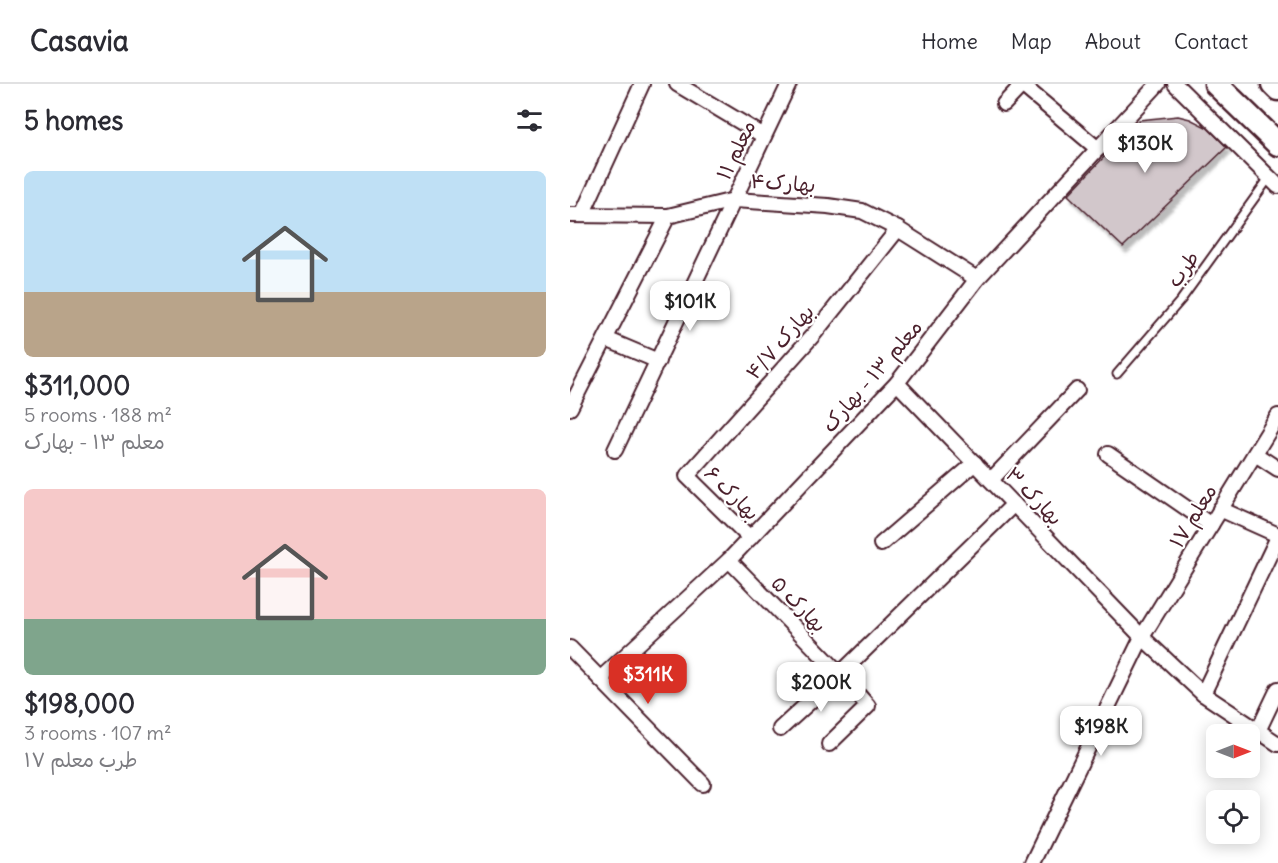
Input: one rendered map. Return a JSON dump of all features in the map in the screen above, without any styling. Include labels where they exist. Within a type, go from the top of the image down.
[{"type":"main road","points":[[1216,84],[1278,144]]},
{"type":"main road","points":[[1273,84],[1278,89]]},
{"type":"street","points":[[576,215],[642,84]]},
{"type":"street","points":[[677,84],[764,136]]},
{"type":"street","name":"معلم ۱۱","points":[[615,450],[789,84]]},
{"type":"street","points":[[1004,104],[1023,84],[1098,149]]},
{"type":"street","name":"معلم ۱۳ - بهارک","points":[[600,679],[729,560],[897,383],[977,279],[1158,84]]},
{"type":"street","points":[[1175,84],[1274,182]]},
{"type":"street","name":"بهارک۴","points":[[576,215],[668,216],[734,200],[828,206],[862,212],[898,229],[977,279]]},
{"type":"street","points":[[570,408],[668,216]]},
{"type":"street","name":"بهارک ۴/۷","points":[[687,476],[814,334],[898,229]]},
{"type":"street","points":[[606,339],[658,361]]},
{"type":"street","name":"بهارک ۳","points":[[897,383],[1142,637],[1203,694],[1248,724]]},
{"type":"street","points":[[991,480],[1077,390]]},
{"type":"street","name":"معلم ۱۷","points":[[1032,863],[1142,637],[1278,416]]},
{"type":"street","points":[[1108,454],[1211,525]]},
{"type":"street","points":[[1255,454],[1278,469]]},
{"type":"street","points":[[881,544],[975,463]]},
{"type":"street","name":"بهارک ۶","points":[[687,476],[750,538]]},
{"type":"street","points":[[780,729],[840,674],[1014,504]]},
{"type":"street","points":[[1203,694],[1278,536],[1220,510]]},
{"type":"street","name":"بهارک ۵","points":[[729,560],[868,706],[829,744]]},
{"type":"street","points":[[570,648],[703,784]]},
{"type":"street","points":[[1260,727],[1278,689]]},
{"type":"street","name":"بهارک ۳","points":[[1260,732],[1278,744]]},
{"type":"lane","name":"طرب","points":[[1117,374],[1181,300],[1274,182]]},
{"type":"building","points":[[1178,116],[1208,128],[1227,147],[1123,247],[1068,195],[1139,120]]}]
